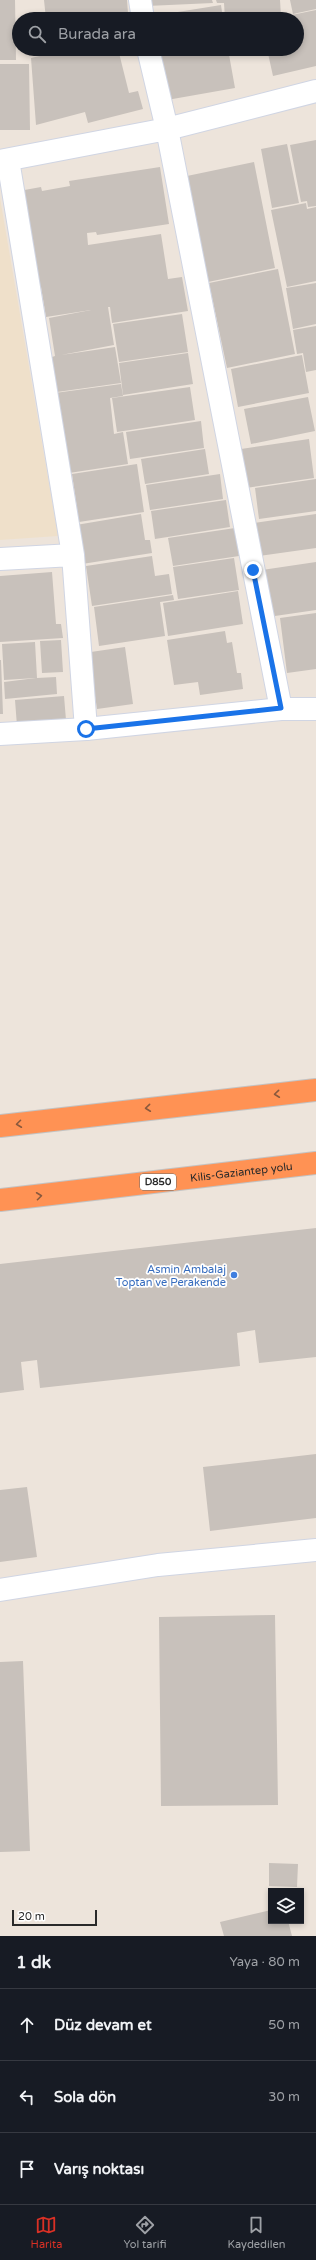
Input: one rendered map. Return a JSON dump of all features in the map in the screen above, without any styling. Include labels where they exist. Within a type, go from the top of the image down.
[{"type":"highway","points":[[0,1126],[316,1090]]},
{"type":"highway","name":"Kilis-Gaziantep yolu","points":[[0,1200],[316,1163]]},
{"type":"street","points":[[140,0],[142,12]]},
{"type":"street","points":[[150,56],[167,129],[281,708]]},
{"type":"street","points":[[86,729],[73,555],[4,160],[167,129],[316,91]]},
{"type":"street","points":[[0,559],[73,555]]},
{"type":"street","points":[[0,734],[86,729],[281,708],[316,709]]},
{"type":"street","points":[[0,1590],[158,1565],[316,1550]]},
{"type":"shaded area","points":[[0,198],[58,536],[0,540]]},
{"type":"building","points":[[0,0],[15,0],[15,12],[12,12],[12,56],[16,56],[16,60],[0,60]]},
{"type":"building","points":[[44,0],[127,0],[128,12],[45,12]]},
{"type":"building","points":[[147,0],[212,0],[213,3],[147,6]]},
{"type":"building","points":[[216,0],[280,0],[281,12],[225,12],[224,3],[217,3]]},
{"type":"building","points":[[290,0],[316,0],[316,9],[302,12],[293,12]]},
{"type":"building","points":[[221,5],[222,12],[178,12]]},
{"type":"building","points":[[316,10],[316,66],[273,76],[269,56],[304,56],[304,12]]},
{"type":"building","points":[[39,56],[120,56],[129,93],[138,91],[143,109],[88,123],[85,112],[36,125],[31,58]]},
{"type":"building","points":[[159,56],[229,56],[235,88],[167,100]]},
{"type":"building","points":[[0,64],[29,64],[30,130],[0,130]]},
{"type":"building","points":[[316,140],[316,206],[308,207],[307,201],[301,202],[290,145]]},
{"type":"building","points":[[287,144],[299,203],[272,208],[261,149]]},
{"type":"building","points":[[254,162],[275,268],[208,282],[187,176]]},
{"type":"building","points":[[160,167],[169,224],[97,235],[96,232],[87,233],[88,245],[161,234],[168,279],[182,277],[188,311],[112,323],[110,307],[108,307],[114,345],[61,355],[115,347],[121,383],[57,392],[52,357],[55,356],[49,318],[91,310],[46,317],[41,287],[37,288],[19,191],[41,187],[42,191],[70,186],[69,181]]},
{"type":"building","points":[[306,203],[307,209],[316,207],[316,281],[287,287],[271,210]]},
{"type":"building","points":[[278,269],[295,354],[227,368],[209,283]]},
{"type":"building","points":[[316,283],[316,324],[293,329],[286,288]]},
{"type":"building","points":[[182,314],[188,352],[119,362],[113,324]]},
{"type":"building","points":[[316,326],[316,370],[306,372],[303,353],[297,354],[293,330]]},
{"type":"building","points":[[188,353],[193,384],[123,395],[119,363]]},
{"type":"building","points":[[302,355],[309,393],[238,407],[231,369]]},
{"type":"building","points":[[121,384],[123,396],[110,398],[114,434],[123,432],[128,464],[69,473],[55,393]]},
{"type":"building","points":[[190,387],[195,420],[117,432],[112,398]]},
{"type":"building","points":[[308,397],[315,431],[251,444],[244,409]]},
{"type":"building","points":[[201,421],[204,448],[130,459],[126,432]]},
{"type":"building","points":[[309,439],[314,478],[246,488],[241,449]]},
{"type":"building","points":[[205,449],[209,474],[145,484],[141,459]]},
{"type":"building","points":[[137,464],[144,512],[79,522],[72,474]]},
{"type":"building","points":[[220,474],[223,499],[150,510],[146,485]]},
{"type":"building","points":[[316,479],[316,511],[259,519],[255,488]]},
{"type":"building","points":[[226,500],[230,527],[155,539],[151,511]]},
{"type":"building","points":[[141,514],[145,540],[150,540],[152,553],[82,564],[76,525]]},
{"type":"building","points":[[316,514],[316,548],[259,556],[254,523]]},
{"type":"building","points":[[235,528],[239,556],[173,566],[168,538]]},
{"type":"building","points":[[152,556],[155,576],[169,574],[172,594],[92,606],[86,566]]},
{"type":"building","points":[[234,558],[239,590],[178,599],[173,567]]},
{"type":"building","points":[[316,562],[316,610],[268,617],[262,570]]},
{"type":"building","points":[[52,572],[56,624],[61,624],[63,638],[0,642],[0,576]]},
{"type":"building","points":[[238,591],[243,624],[168,636],[163,603]]},
{"type":"building","points":[[173,595],[174,600],[160,602],[165,636],[99,646],[94,607]]},
{"type":"building","points":[[316,613],[316,669],[287,673],[280,618]]},
{"type":"building","points":[[225,631],[227,643],[232,642],[237,673],[241,673],[243,689],[200,695],[198,682],[174,685],[167,640]]},
{"type":"building","points":[[61,640],[63,672],[42,673],[40,641]]},
{"type":"building","points":[[35,642],[37,678],[56,677],[57,694],[5,699],[4,682],[36,678],[4,680],[2,644]]},
{"type":"building","points":[[125,647],[133,704],[97,709],[91,669],[84,653]]},
{"type":"building","points":[[1,660],[3,714],[0,714]]},
{"type":"building","points":[[64,696],[66,720],[17,726],[15,700]]},
{"type":"building","points":[[316,1228],[316,1357],[259,1363],[255,1330],[237,1333],[240,1366],[40,1388],[37,1360],[21,1362],[24,1390],[0,1393],[0,1264]]},
{"type":"building","points":[[316,1454],[316,1518],[210,1531],[203,1467]]},
{"type":"building","points":[[27,1487],[37,1557],[0,1562],[0,1490]]},
{"type":"building","points":[[275,1615],[278,1805],[161,1806],[159,1617]]},
{"type":"building","points":[[23,1661],[30,1851],[0,1852],[0,1662]]},
{"type":"building","points":[[269,1863],[298,1864],[297,1887],[269,1886]]},
{"type":"building","points":[[268,1911],[268,1924],[289,1924],[292,1936],[224,1936],[220,1922]]},
{"type":"place","name":"Asmin Ambalaj Toptan ve Perakende","points":[[234,1275]]},
{"type":"route","points":[[86,729],[281,708],[253,570]]}]
